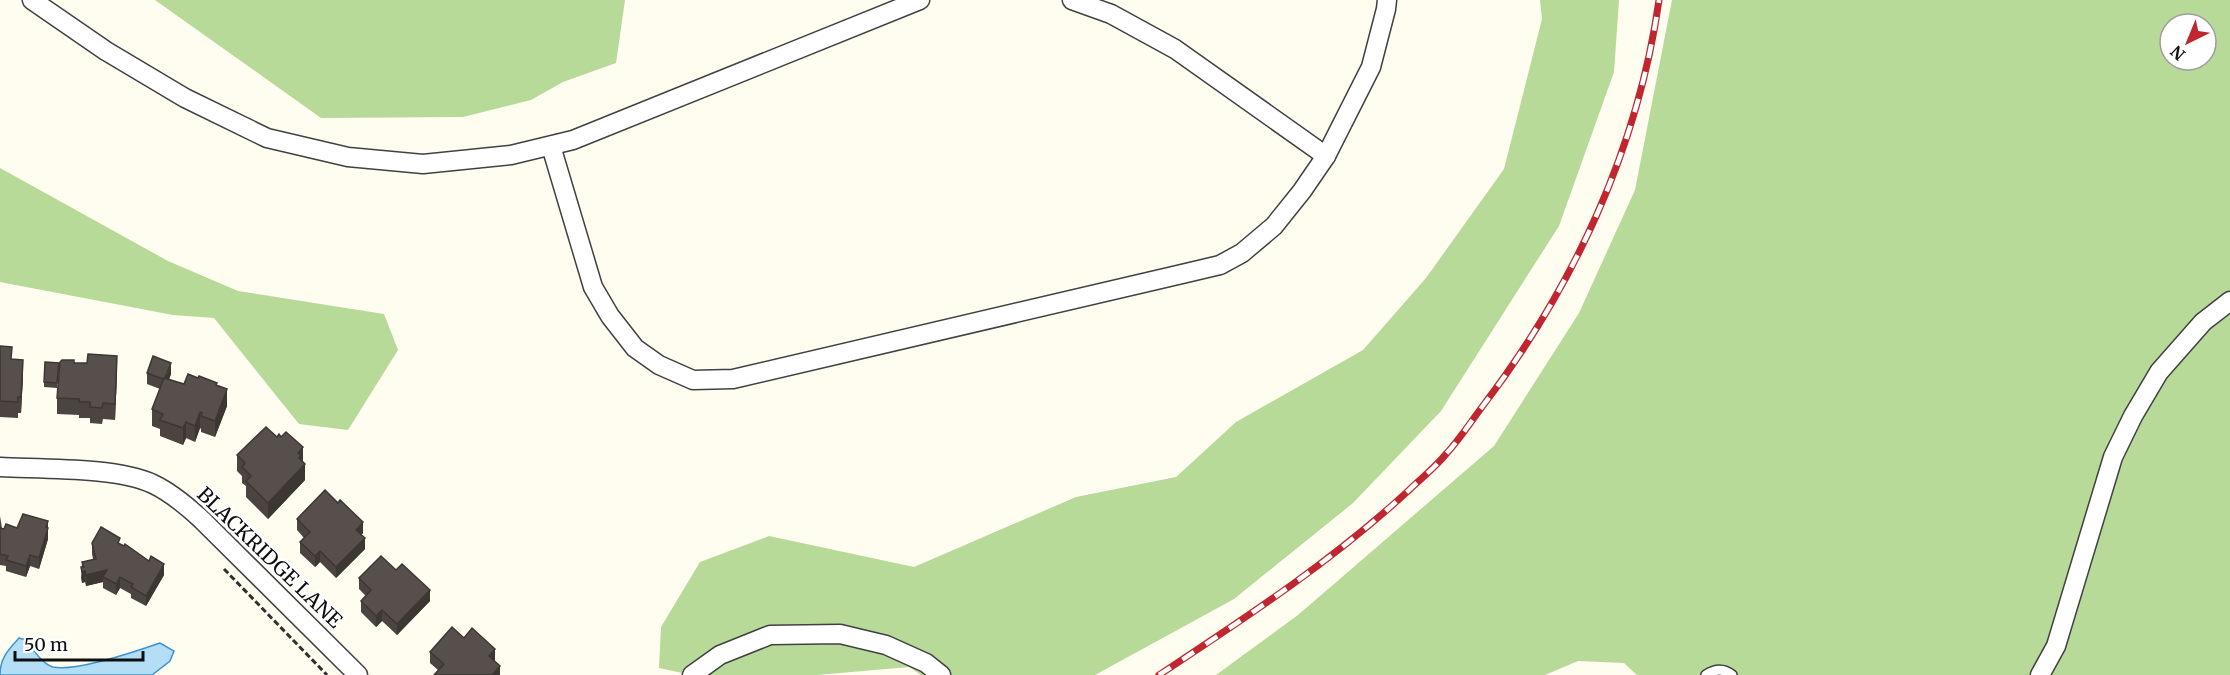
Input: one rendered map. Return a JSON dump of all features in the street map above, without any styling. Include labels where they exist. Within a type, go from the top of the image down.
[{"type":"street","points":[[32,0],[116,57],[185,98],[267,138],[348,158],[423,164],[511,155],[573,140],[920,0]]},
{"type":"street","points":[[1072,0],[1111,14],[1175,49],[1326,156]]},
{"type":"street","points":[[551,146],[593,286],[610,316],[635,348],[659,365],[693,380],[733,379],[1220,265],[1242,253],[1274,226],[1326,156],[1371,67],[1387,0]]},
{"type":"street","points":[[2040,675],[2056,646],[2113,457],[2133,416],[2159,372],[2203,322],[2230,301]]},
{"type":"street","name":"BLACKRIDGE LANE","points":[[0,467],[97,472],[152,483],[179,499],[202,520],[358,675]]},
{"type":"street","points":[[692,675],[720,655],[770,635],[840,634],[886,645],[926,663],[942,675]]},
{"type":"lane","points":[[1706,675],[1714,670],[1726,671],[1732,675]]},
{"type":"path","points":[[223,568],[327,675]]},
{"type":"green space","points":[[155,0],[625,0],[616,63],[563,82],[531,100],[463,117],[321,118]]},
{"type":"green space","points":[[1540,0],[1619,0],[1614,72],[1559,226],[1441,411],[1353,503],[1234,599],[1095,675],[921,675],[909,667],[817,675],[692,675],[659,668],[661,627],[700,562],[769,536],[914,567],[1076,497],[1176,477],[1236,422],[1363,350],[1426,278],[1504,169],[1542,19]]},
{"type":"green space","points":[[1672,0],[2230,0],[2230,675],[1637,675],[1624,663],[1578,661],[1545,675],[1216,675],[1298,615],[1494,446],[1579,313],[1635,190]]},
{"type":"green space","points":[[0,168],[168,261],[238,291],[384,314],[398,350],[348,430],[299,424],[214,318],[173,315],[0,282]]},
{"type":"water","points":[[19,638],[26,640],[41,660],[53,667],[63,668],[90,664],[160,643],[174,651],[170,661],[152,675],[0,675],[3,659]]},
{"type":"building","points":[[0,346],[12,347],[11,359],[23,360],[21,397],[18,397],[18,402],[0,401]]},
{"type":"building","points":[[88,354],[117,356],[115,404],[103,403],[102,408],[90,407],[90,402],[79,402],[79,399],[57,398],[60,362],[74,360],[74,363],[87,363]]},
{"type":"building","points":[[153,356],[171,363],[163,379],[147,373]]},
{"type":"building","points":[[45,362],[59,363],[57,383],[44,382]]},
{"type":"building","points":[[188,374],[198,378],[199,376],[227,389],[215,421],[201,416],[200,412],[195,426],[186,422],[183,428],[160,420],[163,414],[152,409],[164,378],[184,384]]},
{"type":"building","points":[[266,427],[277,437],[279,434],[281,437],[286,432],[303,447],[298,453],[301,455],[299,458],[305,464],[268,503],[246,481],[251,476],[242,467],[245,463],[237,455]]},
{"type":"building","points":[[325,490],[338,503],[340,500],[363,522],[356,530],[365,538],[336,567],[320,551],[315,556],[300,542],[310,532],[297,519]]},
{"type":"building","points":[[23,514],[48,521],[39,558],[30,555],[26,566],[6,560],[8,556],[0,554],[0,528],[4,529],[6,524],[17,528]]},
{"type":"building","points":[[101,527],[120,538],[118,543],[124,546],[125,544],[149,561],[151,556],[164,564],[146,596],[131,587],[133,584],[120,577],[116,584],[103,577],[107,570],[86,575],[85,571],[82,572],[81,567],[84,567],[82,562],[96,559],[92,543]]},
{"type":"building","points":[[381,556],[396,570],[402,564],[430,590],[397,624],[382,610],[376,616],[361,601],[371,590],[359,578]]},
{"type":"building","points":[[452,627],[464,638],[472,628],[495,649],[489,656],[500,666],[492,675],[434,675],[444,664],[430,652]]},
{"type":"railway","points":[[1159,675],[1318,566],[1378,518],[1451,449],[1515,361],[1545,314],[1597,215],[1618,163],[1635,110],[1649,55],[1659,0]]}]
